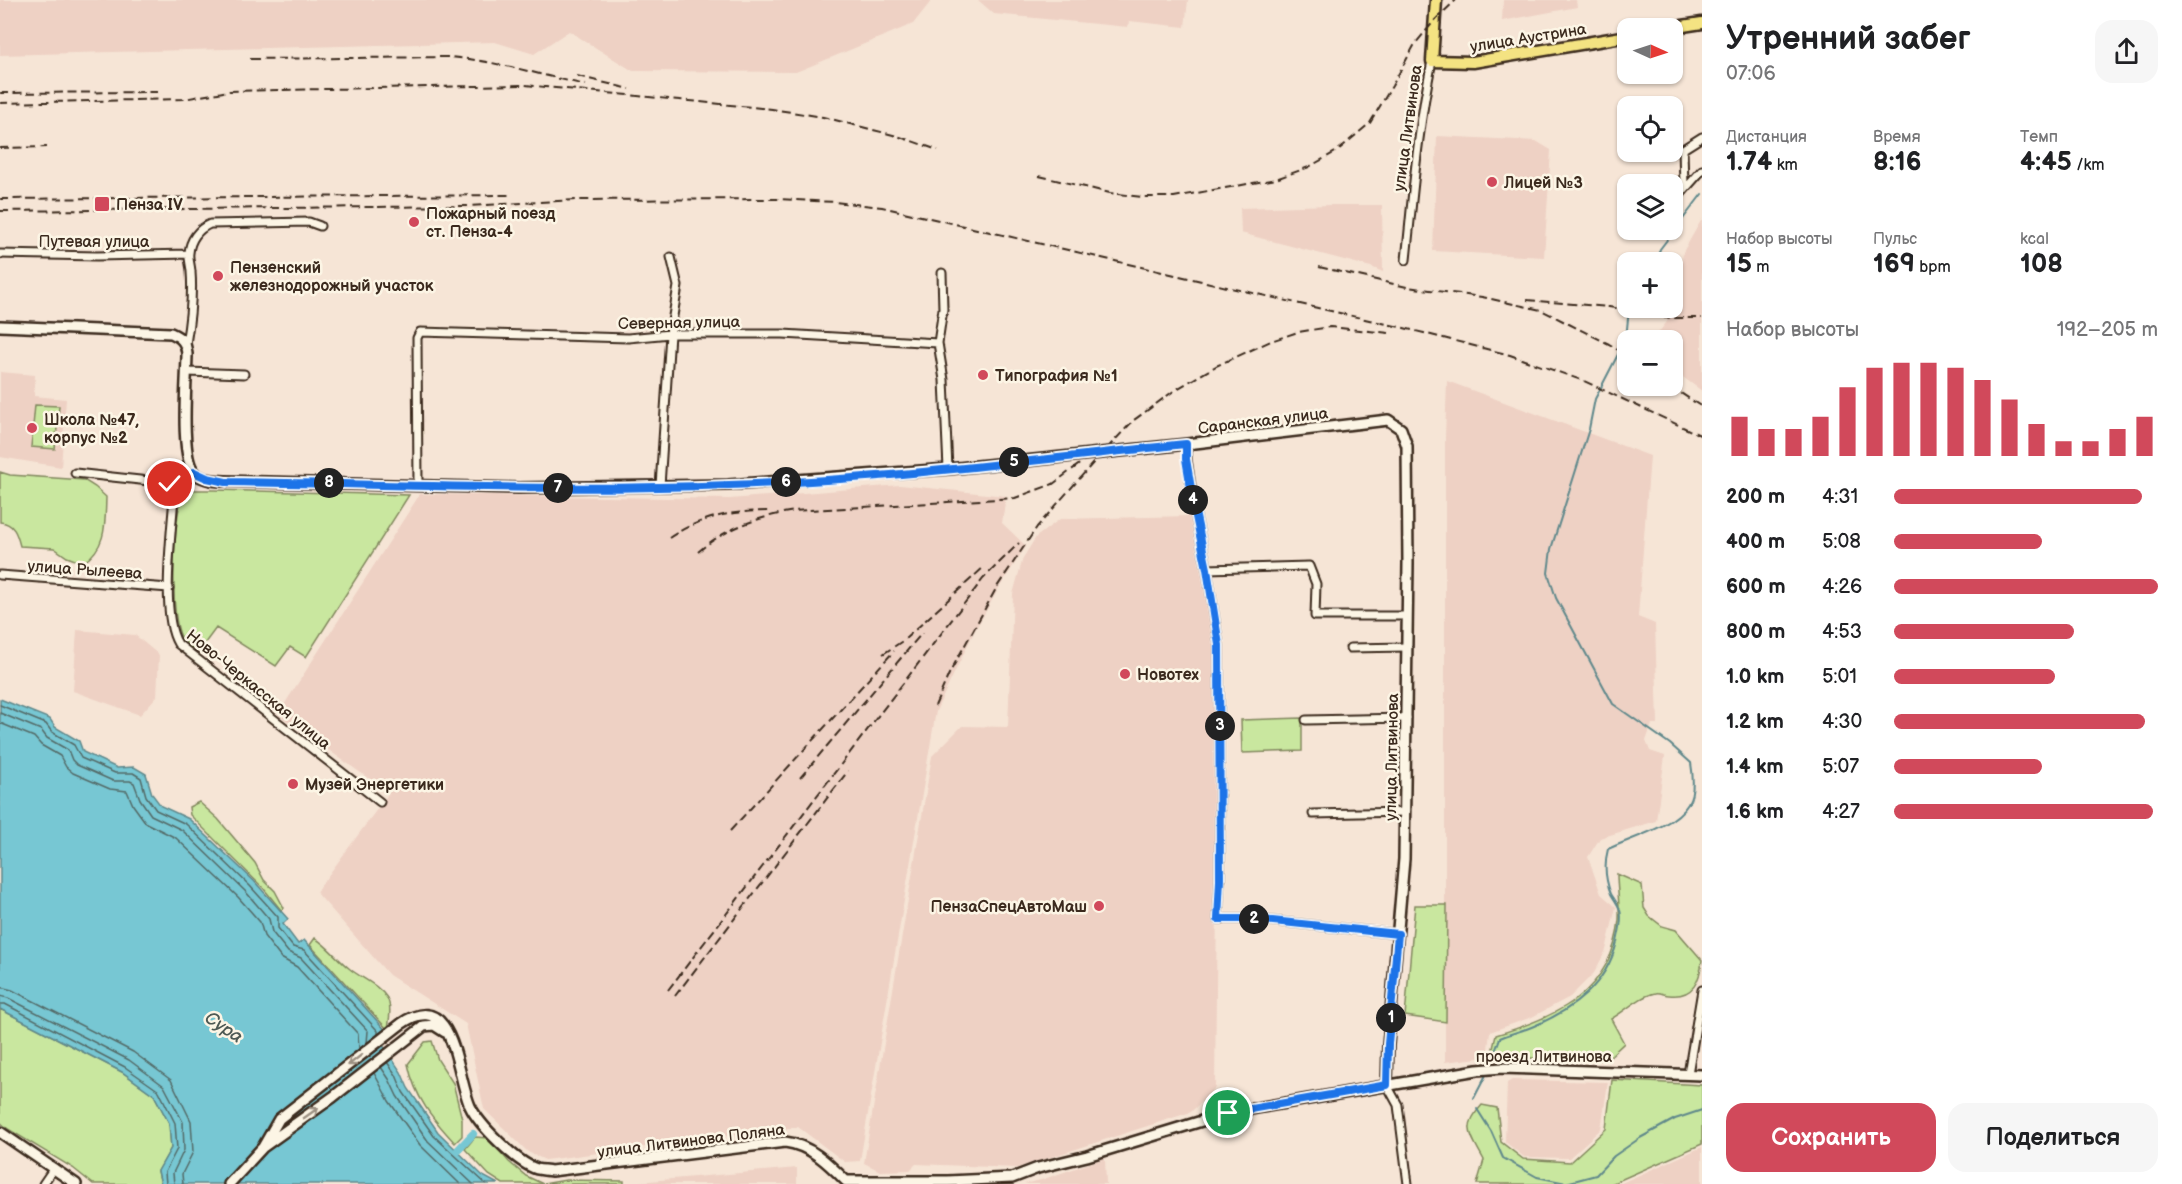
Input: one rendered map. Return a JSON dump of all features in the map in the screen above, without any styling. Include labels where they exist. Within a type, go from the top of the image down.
[{"type":"main road","name":"улица Литвинова","points":[[1432,61],[1436,0]]},
{"type":"main road","points":[[1683,26],[1702,23]]},
{"type":"main road","name":"улица Аустрина","points":[[1432,61],[1473,62],[1617,38]]},
{"type":"main road","points":[[0,326],[171,333],[180,337],[186,344],[185,436],[189,462],[194,472]]},
{"type":"main road","name":"Саранская улица","points":[[194,472],[207,478],[226,482],[518,488],[782,482],[1186,444],[1388,420],[1401,429]]},
{"type":"main road","name":"улица Литвинова","points":[[1387,1085],[1388,1044],[1402,893],[1405,812],[1407,446],[1401,429]]},
{"type":"main road","points":[[230,1184],[263,1147],[279,1119],[401,1024],[413,1016],[430,1015],[442,1023],[449,1035]]},
{"type":"main road","points":[[263,1147],[429,1025],[439,1027],[449,1035]]},
{"type":"main road","name":"улица Литвинова Поляна","points":[[449,1035],[465,1093],[475,1115],[498,1141],[519,1158],[537,1169],[551,1171],[785,1142],[796,1143],[808,1149],[830,1165],[846,1181],[1012,1179],[1038,1168],[1087,1156],[1228,1113],[1387,1085]]},
{"type":"main road","name":"проезд Литвинова","points":[[1387,1085],[1467,1071],[1502,1068],[1702,1075]]},
{"type":"main road","points":[[0,1132],[76,1184]]},
{"type":"street","name":"улица Литвинова","points":[[1406,260],[1416,154],[1432,61]]},
{"type":"street","points":[[1683,186],[1683,149],[1702,137]]},
{"type":"street","points":[[1683,191],[1702,170]]},
{"type":"street","points":[[186,344],[190,318],[191,273],[188,254],[194,236],[201,228],[210,224],[309,222],[320,226]]},
{"type":"street","name":"Путевая улица","points":[[0,254],[97,256],[188,254]]},
{"type":"street","points":[[660,486],[670,334],[678,286],[671,258]]},
{"type":"street","points":[[942,273],[943,309],[938,343],[944,380],[948,468]]},
{"type":"street","name":"Северная улица","points":[[418,486],[417,338],[420,332],[628,338],[670,334],[783,334],[938,343]]},
{"type":"street","points":[[187,372],[244,374]]},
{"type":"street","points":[[1186,444],[1186,459],[1219,645],[1220,880],[1218,919],[1253,919],[1398,934]]},
{"type":"street","points":[[75,473],[177,484],[194,472]]},
{"type":"street","name":"Ново-Черкасская улица","points":[[177,484],[174,496],[169,588],[174,638],[178,644],[380,802]]},
{"type":"street","points":[[1207,569],[1310,566],[1316,584],[1315,616],[1407,616]]},
{"type":"street","name":"улица Рылеева","points":[[0,575],[169,588]]},
{"type":"street","points":[[1350,648],[1407,647]]},
{"type":"street","points":[[1306,720],[1407,718]]},
{"type":"street","points":[[1313,814],[1405,812]]},
{"type":"street","points":[[1688,1074],[1702,990]]},
{"type":"street","points":[[1387,1085],[1398,1106],[1408,1184]]},
{"type":"street","points":[[43,1184],[54,1168]]},
{"type":"shaded area","points":[[0,0],[932,0],[913,24],[796,72],[633,71],[569,31],[534,54],[495,42],[0,55]]},
{"type":"shaded area","points":[[978,0],[1188,0],[1185,27],[1129,21],[1128,27],[994,14]]},
{"type":"shaded area","points":[[1503,0],[1576,0],[1577,7],[1502,21]]},
{"type":"shaded area","name":"Лицей №3","points":[[1437,136],[1536,141],[1551,150],[1544,257],[1433,251]]},
{"type":"shaded area","points":[[1382,205],[1383,272],[1241,233],[1240,208]]},
{"type":"shaded area","points":[[1702,219],[1702,391],[1683,377],[1683,330],[1661,330],[1669,318],[1683,318],[1683,252]]},
{"type":"shaded area","name":"Школа №47, корпус №2","points":[[0,372],[35,375],[34,396],[66,399],[61,467],[0,457]]},
{"type":"shaded area","points":[[1447,381],[1650,456],[1638,617],[1655,624],[1658,724],[1652,724],[1646,741],[1650,751],[1665,756],[1656,821],[1600,838],[1588,857],[1601,894],[1616,907],[1606,950],[1594,973],[1570,997],[1532,1017],[1490,1032],[1487,1057],[1445,1062],[1445,437]]},
{"type":"shaded area","points":[[900,485],[1006,496],[1002,523],[1026,546],[974,632],[936,711],[860,1161],[845,1162],[798,1127],[545,1160],[528,1152],[484,1109],[466,1024],[389,975],[316,892],[389,793],[278,714],[420,494],[730,499]]},
{"type":"shaded area","points":[[1191,516],[1216,649],[1218,801],[1215,1088],[1191,1112],[1017,1168],[916,1164],[910,1170],[880,1171],[864,1163],[932,756],[962,726],[1008,727],[1013,594],[1023,558],[1036,537],[1060,519]]},
{"type":"shaded area","points":[[77,630],[135,635],[159,655],[157,696],[140,715],[73,691]]},
{"type":"shaded area","points":[[1512,1080],[1608,1082],[1601,1129],[1569,1158],[1524,1157],[1505,1142],[1507,1083]]},
{"type":"shaded area","points":[[1702,1147],[1702,1184],[1619,1184]]},
{"type":"shaded area","points":[[1105,1158],[1106,1184],[1024,1184],[1041,1180]]},
{"type":"shaded area","points":[[797,1168],[797,1184],[638,1184],[638,1182]]},
{"type":"green space","points":[[35,405],[59,406],[55,449],[31,447]]},
{"type":"green space","points":[[0,472],[10,475],[84,480],[106,497],[101,542],[91,557],[83,563],[67,557],[54,548],[20,546],[12,527],[0,522]]},
{"type":"green space","points":[[189,490],[409,495],[306,657],[290,647],[276,666],[216,628],[199,651],[186,644],[181,637],[175,612],[174,558],[179,507]]},
{"type":"green space","points":[[1302,718],[1302,751],[1242,753],[1241,720]]},
{"type":"green space","points":[[199,802],[218,819],[255,863],[284,908],[281,910],[264,889],[190,815],[189,807]]},
{"type":"green space","points":[[1617,874],[1642,885],[1644,908],[1649,916],[1662,926],[1676,930],[1702,960],[1700,974],[1694,986],[1684,994],[1650,995],[1638,1000],[1611,1019],[1624,1043],[1606,1060],[1491,1057],[1496,1035],[1540,1020],[1560,1010],[1578,998],[1605,966],[1614,945],[1619,920]]},
{"type":"green space","points":[[1415,905],[1447,905],[1446,1022],[1405,1016]]},
{"type":"green space","points":[[315,938],[350,969],[384,993],[390,1014],[388,1030],[310,945]]},
{"type":"green space","points":[[0,1009],[122,1072],[154,1095],[169,1123],[171,1148],[158,1171],[161,1184],[93,1184],[73,1168],[0,1122]]},
{"type":"green space","points":[[432,1041],[438,1060],[453,1083],[462,1119],[462,1136],[455,1143],[425,1107],[415,1087],[408,1064],[425,1042]]},
{"type":"green space","points":[[1612,1080],[1702,1085],[1702,1144],[1611,1184],[1477,1184],[1484,1160],[1472,1138],[1470,1126],[1482,1105],[1497,1108],[1501,1142],[1523,1159],[1570,1162],[1606,1129]]},
{"type":"green space","points":[[475,1137],[488,1138],[509,1162],[526,1176],[543,1184],[503,1184],[489,1175],[465,1149]]},
{"type":"green space","points":[[566,1180],[624,1181],[624,1184],[543,1184]]},
{"type":"water","name":"Сура","points":[[0,699],[50,719],[55,727],[79,741],[83,752],[117,768],[134,767],[146,774],[152,794],[161,806],[189,819],[254,881],[288,919],[283,924],[298,944],[304,940],[389,1034],[380,1041],[438,1132],[483,1176],[498,1184],[161,1184],[158,1171],[171,1148],[169,1123],[154,1095],[122,1072],[0,1009]]},
{"type":"waterway","points":[[1659,252],[1702,194]]},
{"type":"waterway","points":[[1490,1065],[1500,1038],[1534,1026],[1562,1012],[1586,994],[1605,971],[1617,942],[1621,921],[1620,910],[1611,894],[1606,877],[1608,849],[1673,819],[1688,804],[1692,795],[1691,763],[1670,744],[1613,704],[1556,598],[1548,573],[1551,549],[1589,429],[1595,399],[1626,339],[1628,318]]},
{"type":"waterway","points":[[1474,1098],[1487,1073]]},
{"type":"waterway","points":[[1477,1109],[1491,1131],[1503,1158],[1537,1177],[1566,1183],[1596,1175],[1614,1156],[1640,1138],[1675,1119],[1702,1110]]},
{"type":"waterway","points":[[458,1150],[473,1134]]},
{"type":"railway","points":[[1039,176],[1110,193],[1142,197],[1174,197],[1276,179],[1309,167],[1337,151],[1370,123],[1415,44],[1456,0]]},
{"type":"railway","points":[[250,59],[450,57],[502,65],[586,85]]},
{"type":"railway","points":[[577,76],[630,89]]},
{"type":"railway","points":[[0,103],[184,99],[229,91],[525,85],[772,109],[823,117],[897,136],[938,150]]},
{"type":"railway","points":[[0,93],[157,92]]},
{"type":"railway","points":[[0,148],[47,147]]},
{"type":"railway","points":[[0,199],[509,195]]},
{"type":"railway","points":[[0,211],[469,206],[577,200],[776,199],[882,207],[1404,328],[1510,355],[1584,381],[1702,436]]},
{"type":"railway","points":[[1319,267],[1407,287],[1482,297],[1541,310],[1617,349]]},
{"type":"railway","points":[[1527,300],[1609,307],[1671,318],[1702,318]]},
{"type":"railway","points":[[935,706],[949,674],[997,587],[1037,527],[1134,420],[1175,390],[1216,366],[1271,341],[1298,332],[1330,327],[1389,333]]},
{"type":"railway","points":[[1683,395],[1702,407]]},
{"type":"railway","points":[[698,552],[731,530],[794,511],[1015,498],[1053,484],[1090,456]]},
{"type":"railway","points":[[669,538],[704,520],[742,512],[769,511]]},
{"type":"railway","points":[[668,990],[983,579],[1019,543]]},
{"type":"railway","points":[[883,654],[904,640],[984,567]]},
{"type":"railway","points":[[800,778],[922,633]]},
{"type":"railway","points":[[730,831],[894,651]]},
{"type":"railway","points":[[675,996],[848,771]]},
{"type":"place","name":"Лицей №3","points":[[1492,182]]},
{"type":"place","name":"Пенза IV","points":[[102,204]]},
{"type":"place","name":"Пожарный поезд ст. Пенза-4","points":[[414,222]]},
{"type":"place","name":"Пензенский железнодорожный участок","points":[[218,276]]},
{"type":"place","name":"Типография №1","points":[[983,375]]},
{"type":"place","name":"Школа №47, корпус №2","points":[[32,428]]},
{"type":"place","name":"Новотех","points":[[1125,674]]},
{"type":"place","name":"Музей Энергетики","points":[[293,784]]},
{"type":"place","name":"ПензаСпецАвтоМаш","points":[[1099,906]]},
{"type":"route","points":[[170,484],[177,484],[194,472],[207,478],[226,482],[518,488],[728,485],[948,468],[1186,444],[1186,459],[1219,645],[1220,880],[1218,919],[1253,919],[1398,934],[1388,1044],[1387,1085],[1228,1113]]}]
